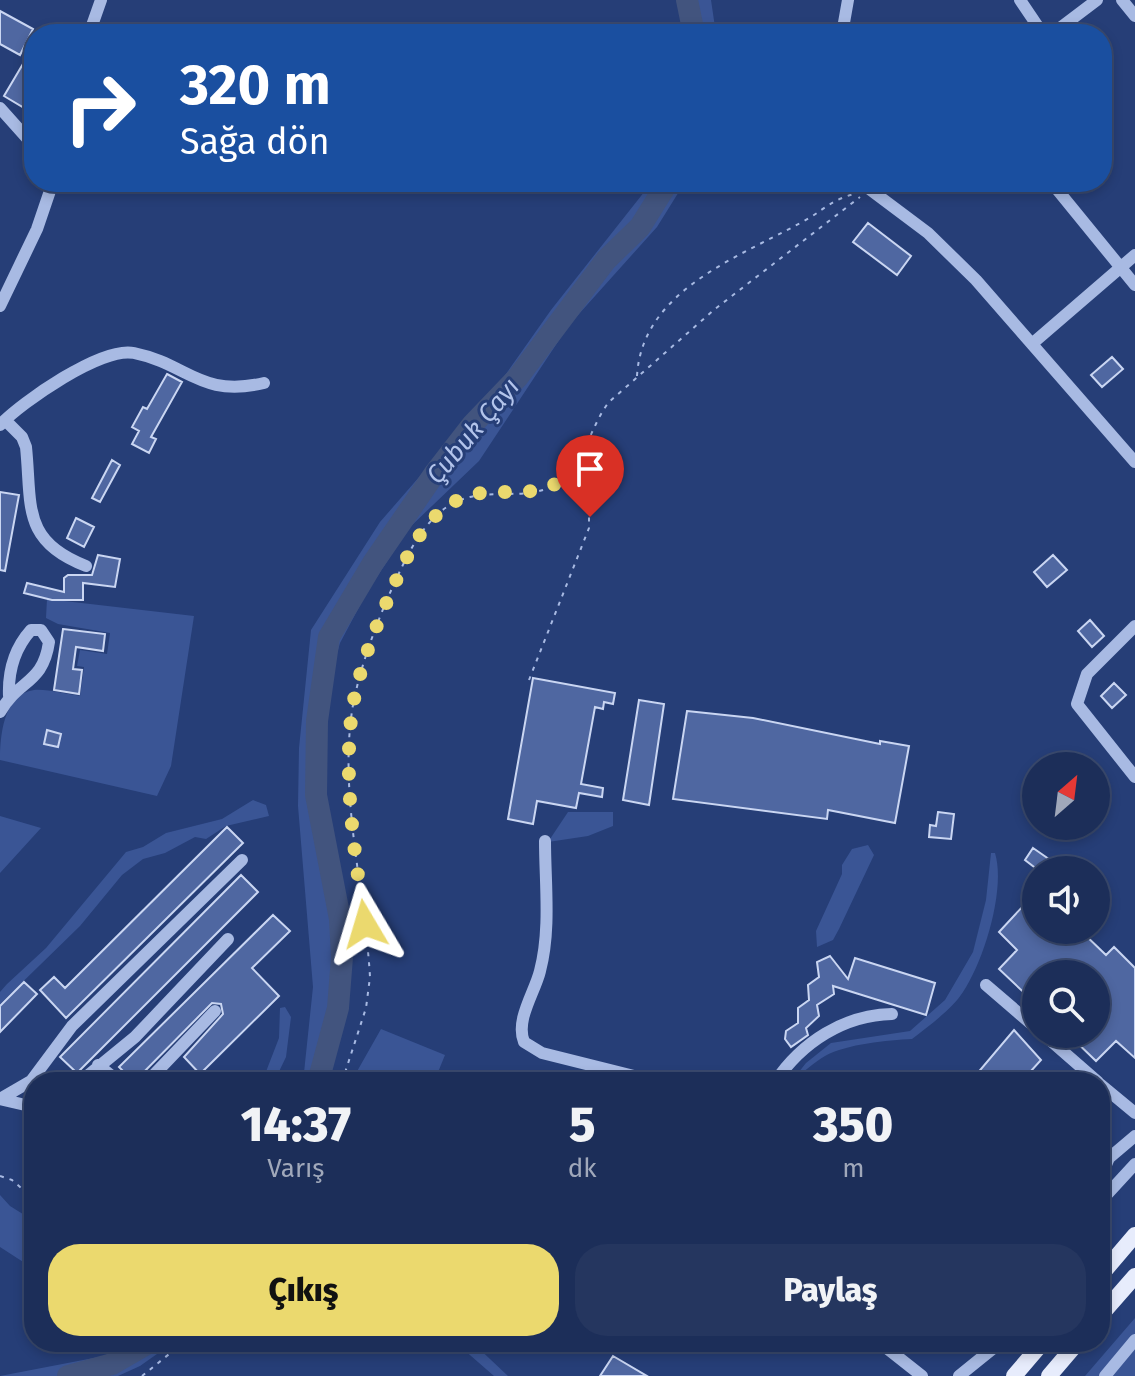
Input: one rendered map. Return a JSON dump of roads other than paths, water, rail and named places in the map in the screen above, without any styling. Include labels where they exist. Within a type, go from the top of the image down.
[{"type":"main road","points":[[1110,1264],[1135,1235]]},
{"type":"main road","points":[[1110,1305],[1135,1276]]},
{"type":"main road","points":[[1014,1376],[1034,1352]]},
{"type":"main road","points":[[1049,1376],[1069,1352]]},
{"type":"street","points":[[93,24],[101,0]]},
{"type":"street","points":[[844,24],[848,0]]},
{"type":"street","points":[[1020,0],[1036,24]]},
{"type":"street","points":[[1065,24],[1097,0]]},
{"type":"street","points":[[1122,0],[1135,16]]},
{"type":"street","points":[[0,108],[24,135]]},
{"type":"street","points":[[0,306],[37,229],[50,192]]},
{"type":"street","points":[[878,192],[943,246],[1033,343],[1135,462]]},
{"type":"street","points":[[1059,192],[1135,285]]},
{"type":"street","points":[[1033,343],[1135,255]]},
{"type":"street","points":[[86,566],[62,557],[38,531],[29,509],[26,447],[22,437],[2,422],[43,389],[121,352],[143,355],[218,386],[238,389],[264,383]]},
{"type":"street","points":[[1135,626],[1087,674],[1077,704],[1135,777]]},
{"type":"street","points":[[0,712],[9,696],[40,672],[46,663],[49,642],[41,630],[31,630],[16,654],[10,669],[9,696]]},
{"type":"street","points":[[545,841],[545,941],[540,973],[522,1027],[524,1042],[542,1053],[618,1072]]},
{"type":"street","points":[[38,1072],[72,1026],[242,860]]},
{"type":"street","points":[[91,1072],[135,1037],[228,939]]},
{"type":"street","points":[[986,985],[1022,1016]]},
{"type":"street","points":[[157,1072],[215,1011]]},
{"type":"street","points":[[782,1072],[842,1023],[868,1014],[892,1014]]},
{"type":"street","points":[[1059,1048],[1086,1072]]},
{"type":"street","points":[[98,1065],[107,1072]]},
{"type":"street","points":[[0,1099],[24,1085]]},
{"type":"street","points":[[1110,1092],[1135,1113]]},
{"type":"street","points":[[0,1099],[24,1105]]},
{"type":"street","points":[[1110,1157],[1135,1136]]},
{"type":"street","points":[[1110,1191],[1135,1164]]},
{"type":"street","points":[[1105,1376],[1135,1340]]},
{"type":"street","points":[[892,1352],[922,1376]]},
{"type":"street","points":[[959,1376],[989,1352]]},
{"type":"waterway","name":"Çubuk Çayı","points":[[687,0],[692,24]]},
{"type":"waterway","name":"Çubuk Çayı","points":[[321,1072],[338,1008],[342,957],[340,919],[316,795],[317,721],[329,637],[373,563],[435,473],[473,424],[518,377],[606,260],[640,227],[662,192]]},
{"type":"waterway","name":"Çubuk Çayı","points":[[68,1376],[112,1364],[133,1352]]}]
